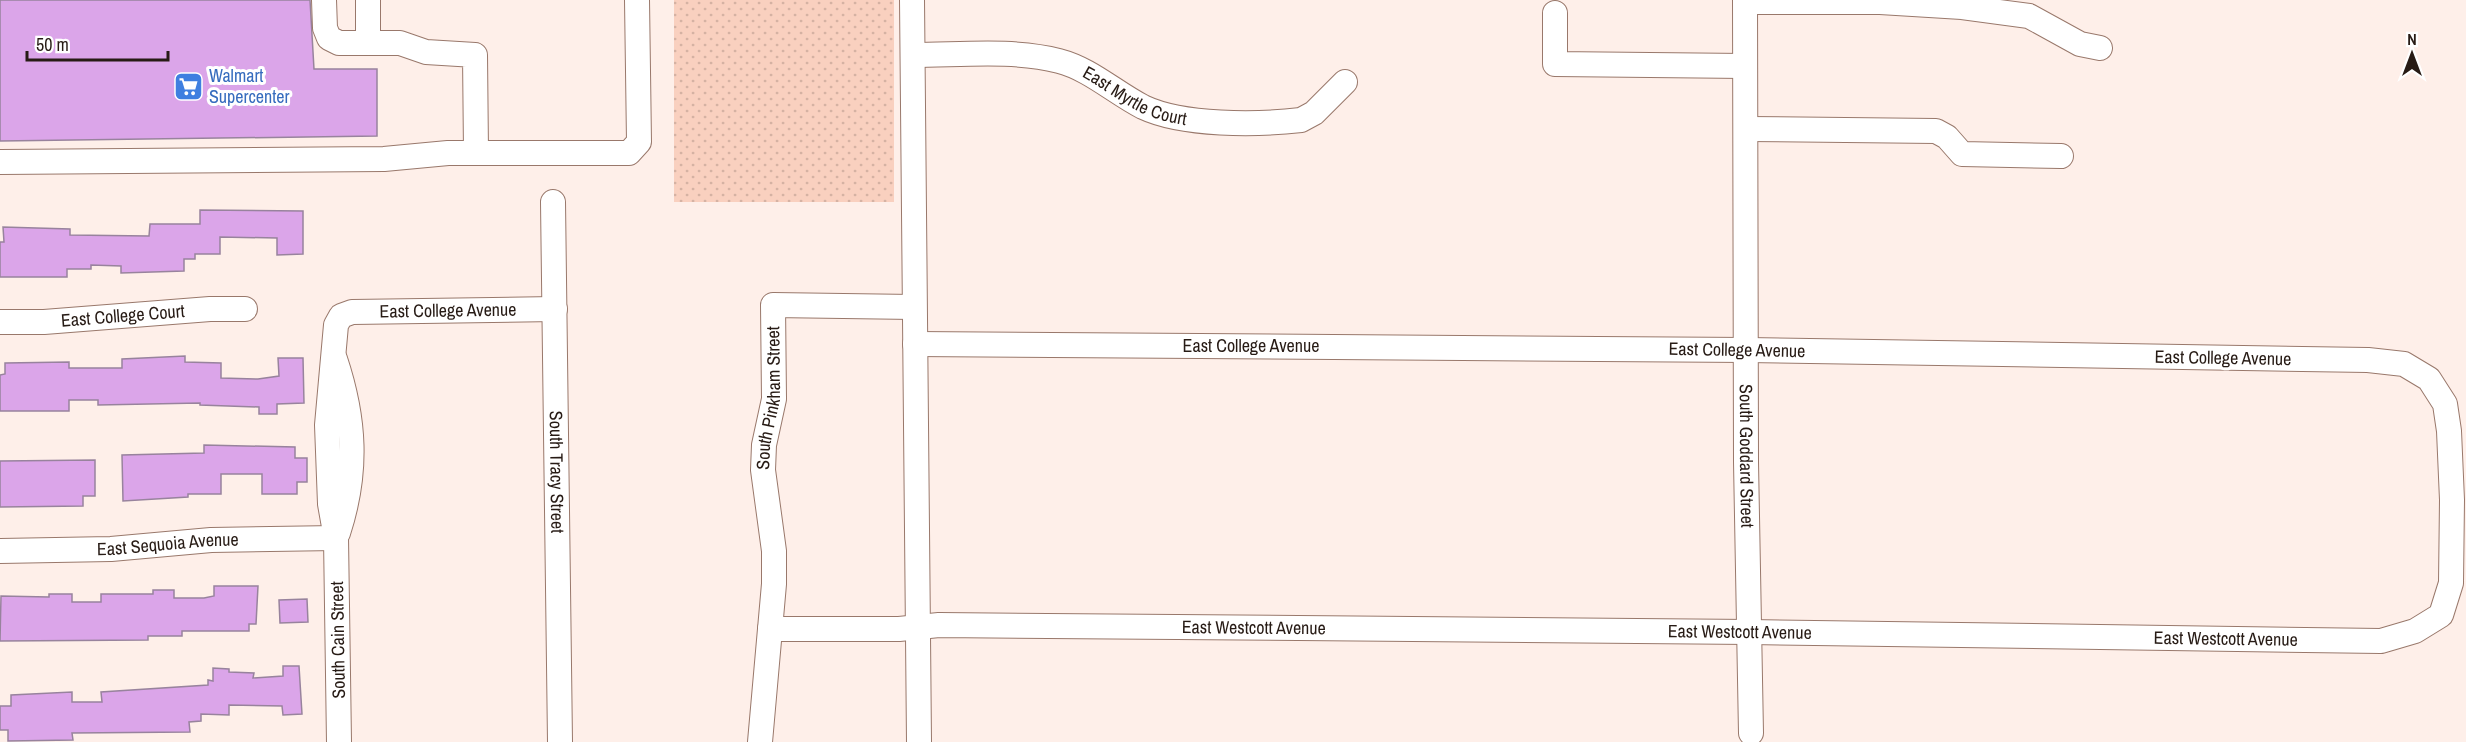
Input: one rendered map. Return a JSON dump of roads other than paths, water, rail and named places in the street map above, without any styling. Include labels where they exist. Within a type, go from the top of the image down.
[{"type":"street","points":[[324,0],[325,28],[329,38],[339,43],[400,43],[426,52],[475,55],[476,152]]},
{"type":"street","points":[[368,0],[368,43]]},
{"type":"street","points":[[0,162],[384,159],[476,152],[629,153],[639,142],[638,0]]},
{"type":"street","points":[[912,0],[918,742]]},
{"type":"street","points":[[1745,1],[1880,2],[1962,7],[2018,14],[2029,16],[2057,29],[2080,44],[2100,48]]},
{"type":"street","name":"South Goddard Street","points":[[1745,1],[1751,733]]},
{"type":"street","points":[[1555,13],[1554,64],[1745,66]]},
{"type":"street","name":"East Myrtle Court","points":[[913,55],[1045,57],[1084,70],[1142,106],[1166,116],[1188,120],[1301,120],[1314,113],[1346,82]]},
{"type":"street","points":[[1746,129],[1936,131],[1947,137],[1962,154],[2061,156]]},
{"type":"street","name":"South Tracy Street","points":[[553,202],[561,742]]},
{"type":"street","name":"South Pinkham Street","points":[[760,742],[774,551],[763,470],[764,445],[774,399],[773,305],[914,307]]},
{"type":"street","name":"East College Court","points":[[0,322],[66,320],[210,309],[246,309]]},
{"type":"street","name":"East College Avenue","points":[[341,316],[365,311],[555,309]]},
{"type":"street","name":"South Cain Street","points":[[339,742],[336,538],[352,482],[352,439],[347,396],[335,359],[336,325],[341,316]]},
{"type":"street","name":"East College Avenue","points":[[915,344],[1747,350],[2368,360],[2404,364],[2429,380],[2445,404],[2459,500]]},
{"type":"street","name":"East Westcott Avenue","points":[[918,627],[939,625],[1750,632],[2381,641],[2415,631],[2441,615],[2451,583],[2459,500]]},
{"type":"street","name":"East Sequoia Avenue","points":[[0,551],[111,549],[211,540],[336,538]]},
{"type":"street","points":[[770,629],[918,627]]},
{"type":"place","name":"Walmart Supercenter","points":[[188,86]]}]
